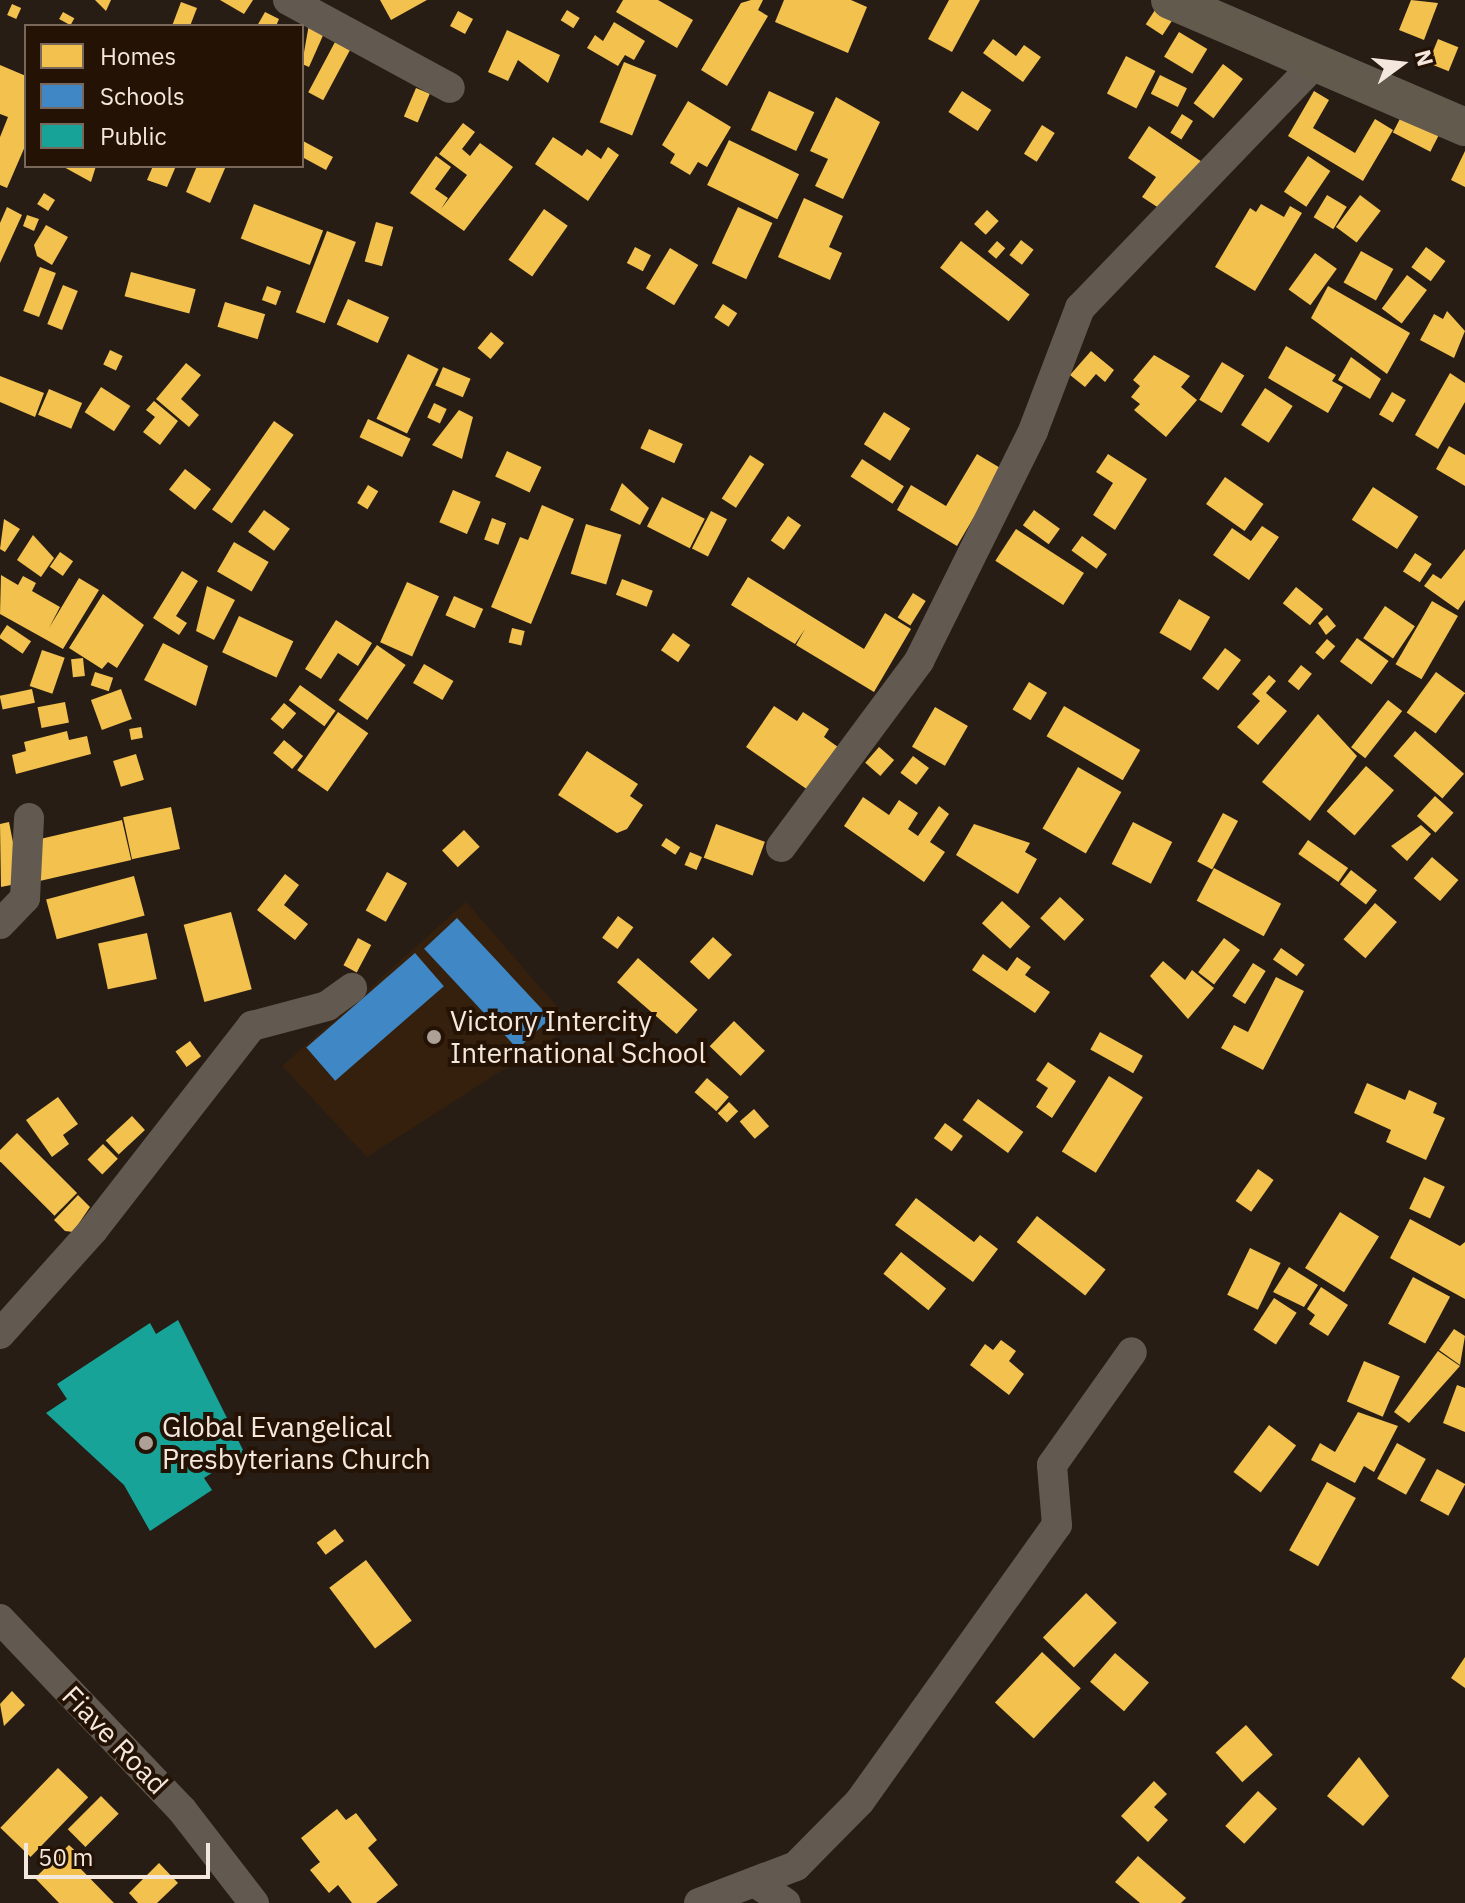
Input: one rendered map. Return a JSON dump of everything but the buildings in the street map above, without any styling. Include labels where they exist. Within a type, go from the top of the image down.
[{"type":"main road","points":[[1170,0],[1465,127]]},
{"type":"street","points":[[288,0],[450,88]]},
{"type":"street","points":[[781,847],[919,661],[1009,484],[1080,308],[1317,62]]},
{"type":"street","points":[[0,924],[25,898],[29,818]]},
{"type":"street","points":[[0,1334],[93,1230],[252,1026],[327,1006],[352,988]]},
{"type":"street","points":[[699,1903],[759,1885],[796,1866],[860,1801],[988,1627],[1057,1525],[1052,1465],[1132,1352]]},
{"type":"street","name":"Fiave Road","points":[[0,1619],[182,1810],[254,1903]]},
{"type":"street","points":[[759,1885],[786,1903]]},
{"type":"shaded area","name":"Victory Intercity International School","points":[[466,902],[573,1025],[367,1157],[282,1066]]},
{"type":"place","name":"Victory Intercity International School","points":[[434,1037]]},
{"type":"place","name":"Global Evangelical Presbyterians Church","points":[[146,1443]]}]
